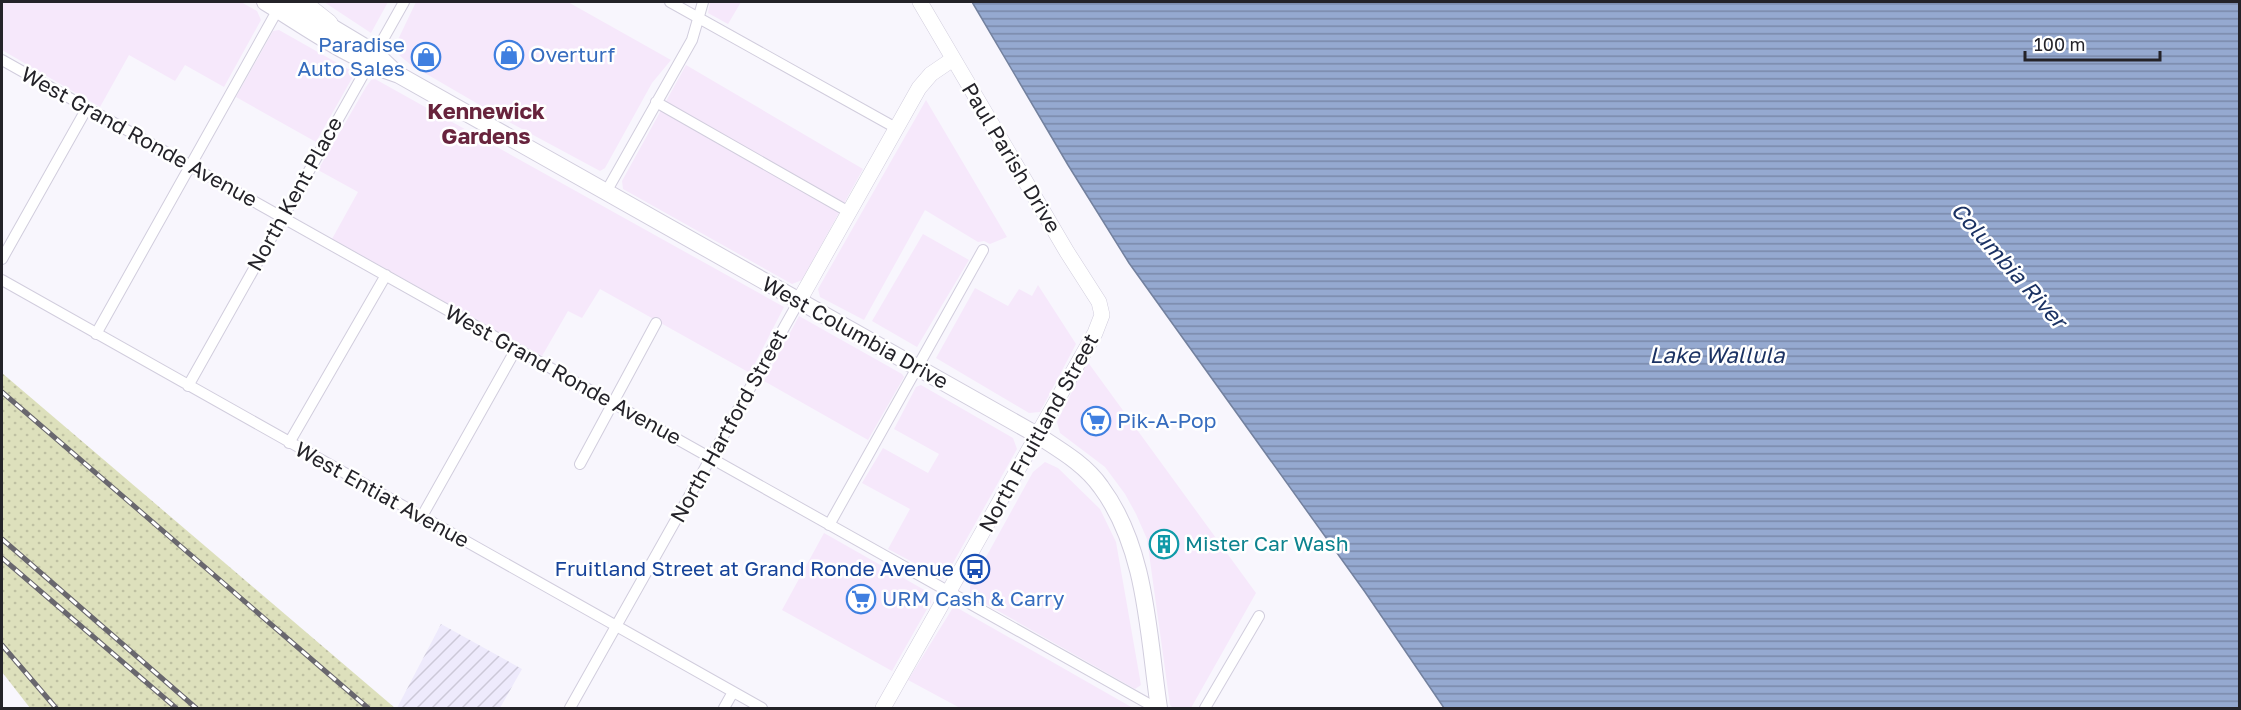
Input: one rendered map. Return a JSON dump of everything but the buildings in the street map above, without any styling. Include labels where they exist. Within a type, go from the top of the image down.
[{"type":"highway","points":[[300,2],[328,24]]},
{"type":"main road","name":"West Columbia Drive","points":[[278,3],[328,24],[371,59]]},
{"type":"main road","name":"West Columbia Drive","points":[[278,3],[399,75],[1037,435],[1074,460],[1094,478],[1112,503],[1123,525],[1139,576],[1157,708]]},
{"type":"street","name":"North Kent Place","points":[[188,386],[404,2]]},
{"type":"street","points":[[670,2],[896,128]]},
{"type":"street","points":[[606,192],[692,40],[703,2]]},
{"type":"street","name":"Paul Parish Drive","points":[[920,2],[1099,302],[1102,313]]},
{"type":"street","points":[[96,334],[278,3]]},
{"type":"street","name":"North Hartford Street","points":[[570,708],[922,83],[953,59]]},
{"type":"street","name":"West Grand Ronde Avenue","points":[[2,60],[1157,708]]},
{"type":"street","points":[[656,102],[849,212]]},
{"type":"street","points":[[2,260],[87,108]]},
{"type":"street","points":[[829,525],[983,250]]},
{"type":"street","points":[[289,444],[386,276]]},
{"type":"street","name":"West Entiat Avenue","points":[[2,280],[289,444],[762,708]]},
{"type":"street","name":"North Fruitland Street","points":[[883,708],[1099,327],[1102,313]]},
{"type":"street","points":[[580,464],[656,323]]},
{"type":"street","points":[[421,518],[516,349]]},
{"type":"street","points":[[1205,708],[1259,616]]},
{"type":"street","points":[[724,708],[733,692]]},
{"type":"shaded area","points":[[2,2],[241,2],[257,11],[261,20],[224,87],[185,65],[175,81],[129,55],[100,107],[2,50]]},
{"type":"shaded area","points":[[324,2],[388,2],[371,33]]},
{"type":"shaded area","points":[[416,2],[568,2],[671,60],[652,83],[605,168],[600,171],[411,65],[393,50]]},
{"type":"shaded area","points":[[710,2],[741,2],[728,24],[708,13]]},
{"type":"shaded area","points":[[279,30],[355,73],[316,142],[236,97],[273,31]]},
{"type":"shaded area","points":[[686,65],[863,169],[802,280],[792,284],[623,189],[622,181]]},
{"type":"shaded area","points":[[375,79],[784,307],[750,373],[600,289],[582,318],[568,311],[542,356],[332,239],[358,192],[318,170],[366,87],[371,80]]},
{"type":"shaded area","points":[[926,100],[1007,237],[990,244],[984,241],[978,242],[925,210],[864,320],[820,297],[818,289]]},
{"type":"shaded area","points":[[923,234],[969,260],[917,347],[872,321]]},
{"type":"shaded area","points":[[1038,285],[1076,344],[1040,412],[1029,413],[936,358],[975,288],[1008,306],[1019,289],[1032,296]]},
{"type":"shaded area","points":[[799,316],[904,377],[868,440],[764,381]]},
{"type":"shaded area","points":[[1087,361],[1256,593],[1191,708],[1173,708],[1170,705],[1147,539],[1136,514],[1125,494],[1105,467],[1060,433],[1057,422]]},
{"type":"shaded area","points":[[921,385],[1013,438],[1017,449],[944,579],[888,549],[910,509],[862,483],[883,448],[928,473],[939,454],[894,429],[916,387]]},
{"type":"shaded area","points":[[1045,462],[1058,468],[1100,509],[1116,542],[1141,685],[1135,689],[970,595],[970,586],[1033,472]]},
{"type":"shaded area","points":[[824,533],[928,592],[931,602],[892,671],[782,610]]},
{"type":"shaded area","points":[[954,606],[1133,708],[960,708],[908,680]]},
{"type":"shaded area","points":[[441,624],[522,669],[500,708],[397,708]]},
{"type":"green space","points":[[2,373],[395,708],[30,708],[2,672]]},
{"type":"water","name":"Lake Wallula","points":[[972,2],[2239,2],[2239,708],[1444,708],[1365,592],[1129,263]]},
{"type":"railway","points":[[2,392],[368,708]]},
{"type":"railway","points":[[2,539],[196,708]]},
{"type":"railway","points":[[2,558],[176,708]]},
{"type":"railway","points":[[2,645],[56,708]]},
{"type":"place","name":"Overturf","points":[[509,55]]},
{"type":"place","name":"Paradise Auto Sales","points":[[426,57]]},
{"type":"place","name":"Pik-A-Pop","points":[[1096,421]]},
{"type":"place","name":"Mister Car Wash","points":[[1164,544]]},
{"type":"place","name":"Fruitland Street at Grand Ronde Avenue","points":[[975,569]]},
{"type":"place","name":"URM Cash & Carry","points":[[861,599]]},
{"type":"district","name":"Kennewick Gardens","points":[[486,124]]},
{"type":"water label","name":"Columbia River","points":[[2009,265]]}]
